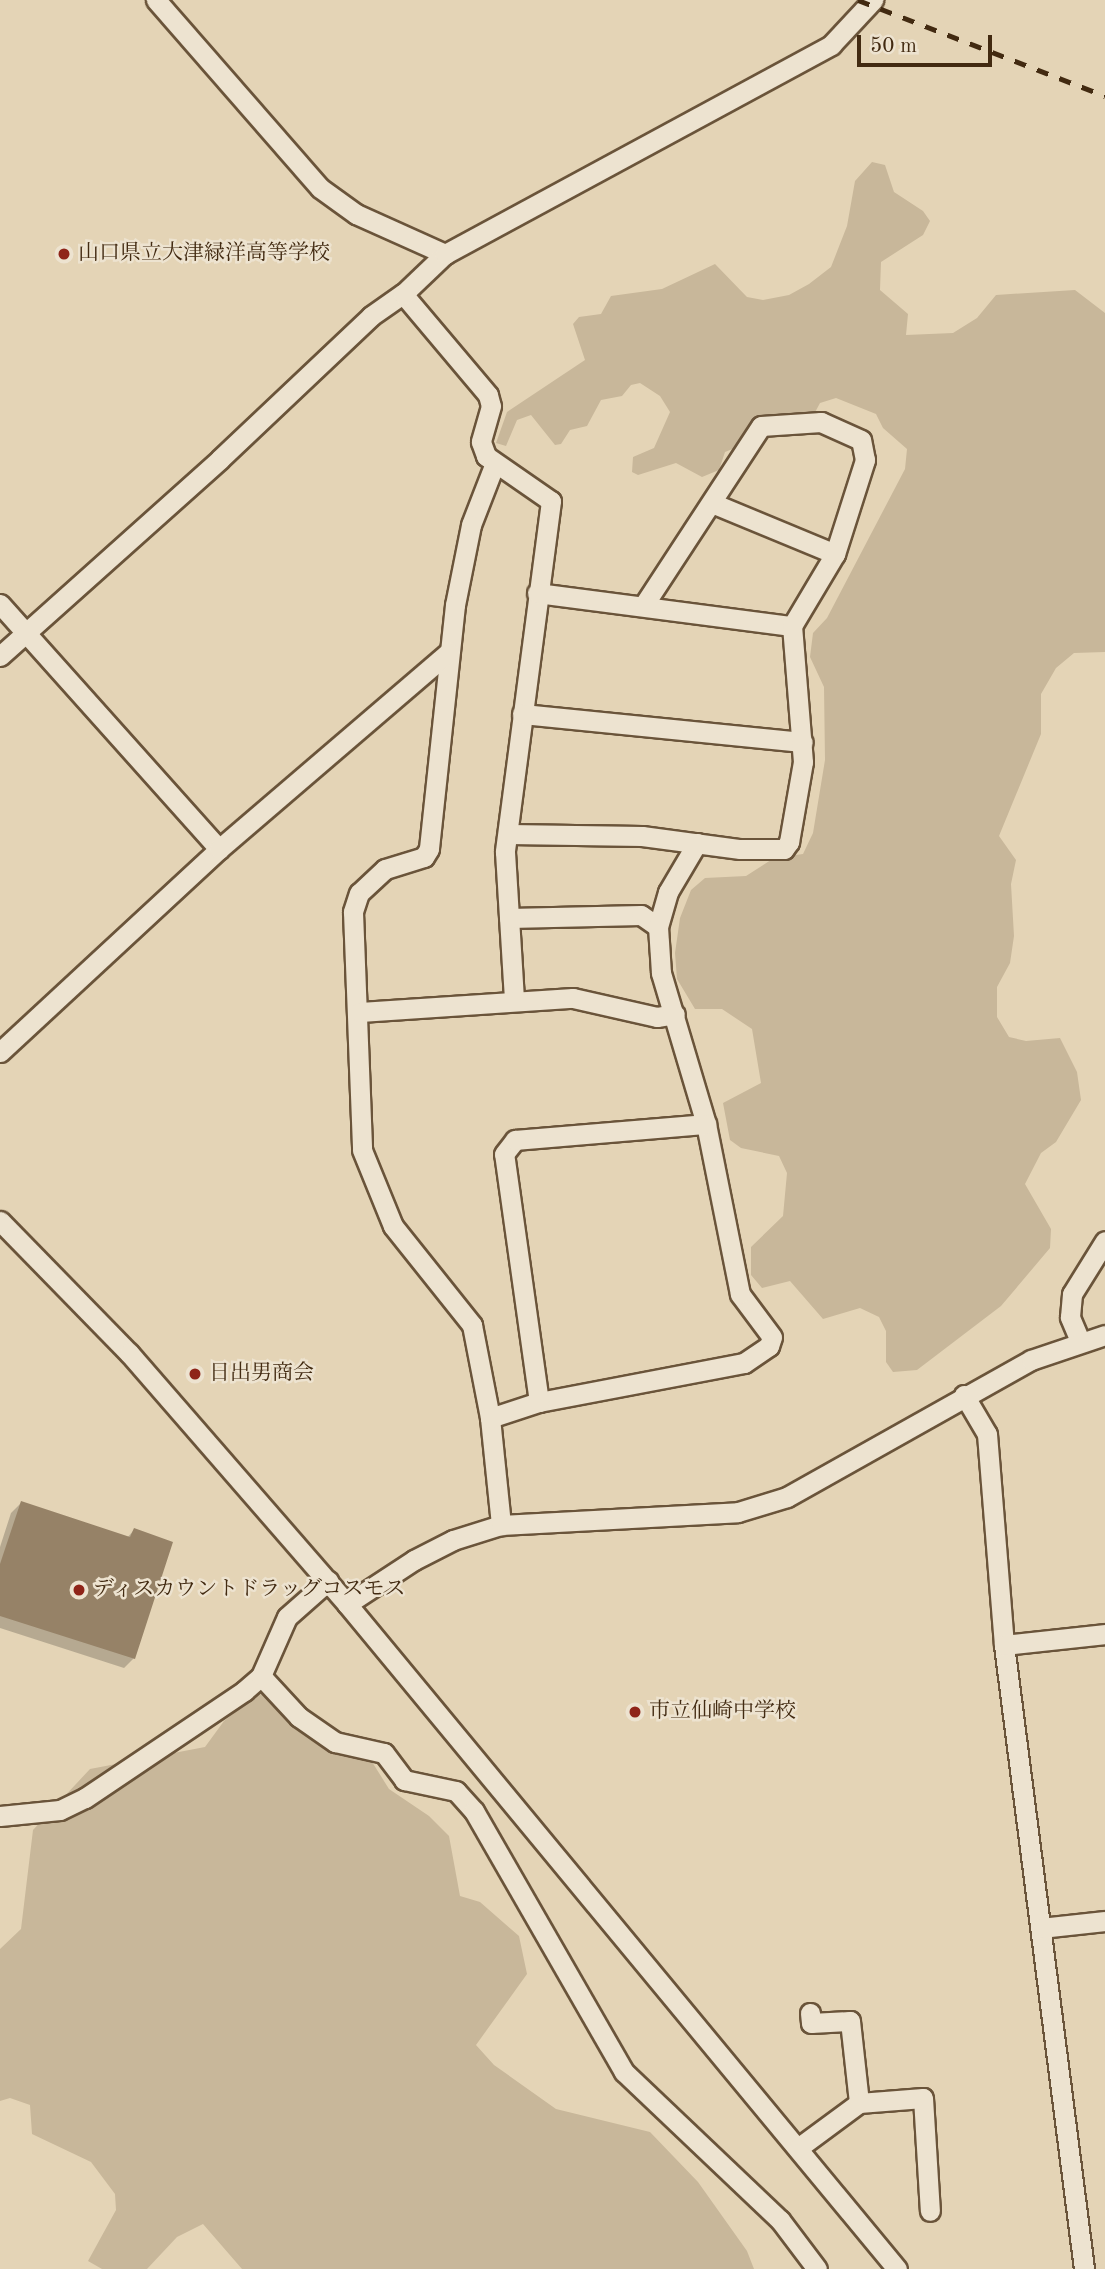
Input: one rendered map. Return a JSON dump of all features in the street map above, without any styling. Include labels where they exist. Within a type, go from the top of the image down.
[{"type":"street","points":[[156,0],[320,188],[356,214],[445,254]]},
{"type":"street","points":[[0,656],[220,459],[371,316],[403,294],[445,254],[831,45],[873,0]]},
{"type":"street","points":[[403,294],[488,395],[491,406],[481,442],[495,463],[551,501],[505,852],[514,1001]]},
{"type":"street","points":[[509,834],[642,836],[783,849],[792,829],[803,742],[792,626],[835,554],[865,460],[861,440],[821,422],[761,426],[644,605]]},
{"type":"street","points":[[495,463],[471,525],[449,652],[429,849],[424,857],[385,869],[355,901],[362,1150],[393,1226],[472,1325],[490,1418],[501,1525]]},
{"type":"street","points":[[712,503],[835,554]]},
{"type":"street","points":[[537,593],[792,626]]},
{"type":"street","points":[[0,604],[219,849]]},
{"type":"street","points":[[0,1052],[219,849],[449,652]]},
{"type":"street","points":[[522,714],[803,742]]},
{"type":"street","points":[[490,1418],[539,1402],[744,1363],[769,1346],[772,1337],[740,1294],[706,1124],[661,973],[658,927],[668,892],[697,843]]},
{"type":"street","points":[[509,918],[641,915],[658,927]]},
{"type":"street","points":[[360,1012],[573,998],[657,1017],[675,1014]]},
{"type":"street","points":[[539,1402],[504,1154],[515,1140],[706,1124]]},
{"type":"street","points":[[0,1222],[129,1353],[347,1604],[897,2269]]},
{"type":"street","points":[[1080,1341],[1070,1317],[1072,1294],[1105,1241]]},
{"type":"street","points":[[347,1604],[433,1550],[501,1525],[737,1512],[787,1497],[964,1395],[1080,1341],[1105,1335]]},
{"type":"street","points":[[964,1395],[987,1434],[1004,1645],[1084,2269]]},
{"type":"street","points":[[0,1816],[60,1810],[85,1798],[261,1676],[287,1618],[327,1581]]},
{"type":"street","points":[[1004,1645],[1105,1634]]},
{"type":"street","points":[[261,1676],[299,1717],[335,1742],[384,1753],[404,1780],[456,1791],[488,1834],[624,2072],[780,2220],[817,2269]]},
{"type":"street","points":[[1041,1927],[1105,1921]]},
{"type":"street","points":[[810,2013],[811,2023],[850,2021],[859,2103]]},
{"type":"street","points":[[799,2148],[859,2103],[923,2098],[930,2211]]},
{"type":"shaded area","points":[[872,162],[885,165],[894,192],[923,211],[930,221],[923,235],[881,262],[880,290],[908,314],[906,335],[953,333],[977,318],[996,295],[1075,290],[1105,313],[1105,652],[1074,653],[1056,668],[1041,694],[1041,734],[999,836],[1016,860],[1011,884],[1014,936],[1010,963],[997,987],[997,1017],[1009,1037],[1026,1041],[1060,1038],[1077,1072],[1081,1100],[1056,1142],[1041,1153],[1025,1184],[1051,1229],[1050,1248],[1001,1306],[917,1370],[893,1372],[886,1362],[886,1331],[879,1317],[860,1308],[823,1319],[790,1281],[762,1288],[751,1275],[751,1247],[783,1216],[787,1173],[779,1156],[741,1148],[730,1140],[723,1103],[761,1083],[752,1029],[722,1009],[695,1009],[677,979],[675,953],[680,918],[691,890],[705,878],[746,876],[774,858],[803,854],[813,833],[825,760],[824,687],[810,657],[813,633],[827,618],[905,469],[907,449],[883,428],[876,414],[836,398],[820,403],[812,418],[776,414],[753,419],[735,448],[725,452],[719,470],[702,477],[676,463],[638,475],[632,472],[633,457],[654,448],[670,412],[660,396],[640,383],[631,385],[622,396],[601,400],[587,426],[570,430],[561,444],[555,445],[531,415],[517,420],[506,446],[496,443],[507,412],[585,360],[573,324],[579,317],[601,314],[611,296],[662,289],[715,264],[747,297],[763,300],[789,295],[809,284],[831,267],[847,226],[855,181]]},
{"type":"shaded area","points":[[258,1694],[297,1700],[369,1757],[389,1789],[429,1816],[449,1836],[460,1896],[480,1902],[519,1936],[527,1974],[476,2045],[494,2065],[556,2109],[650,2132],[698,2182],[747,2251],[754,2269],[242,2269],[203,2224],[177,2237],[147,2269],[102,2269],[88,2261],[116,2210],[115,2194],[91,2162],[32,2134],[30,2105],[10,2098],[0,2101],[0,1949],[21,1929],[33,1830],[90,1769],[205,1747],[224,1721]]},
{"type":"building","name":"ディスカウントドラッグコスモス","points":[[21,1501],[130,1537],[134,1528],[173,1542],[135,1659],[0,1616],[0,1564]]},
{"type":"railway","points":[[858,0],[1105,96]]},
{"type":"place","name":"山口県立大津緑洋高等学校","points":[[64,254]]},
{"type":"place","name":"日出男商会","points":[[195,1374]]},
{"type":"place","name":"ディスカウントドラッグコスモス","points":[[79,1590]]},
{"type":"place","name":"市立仙崎中学校","points":[[635,1712]]}]
